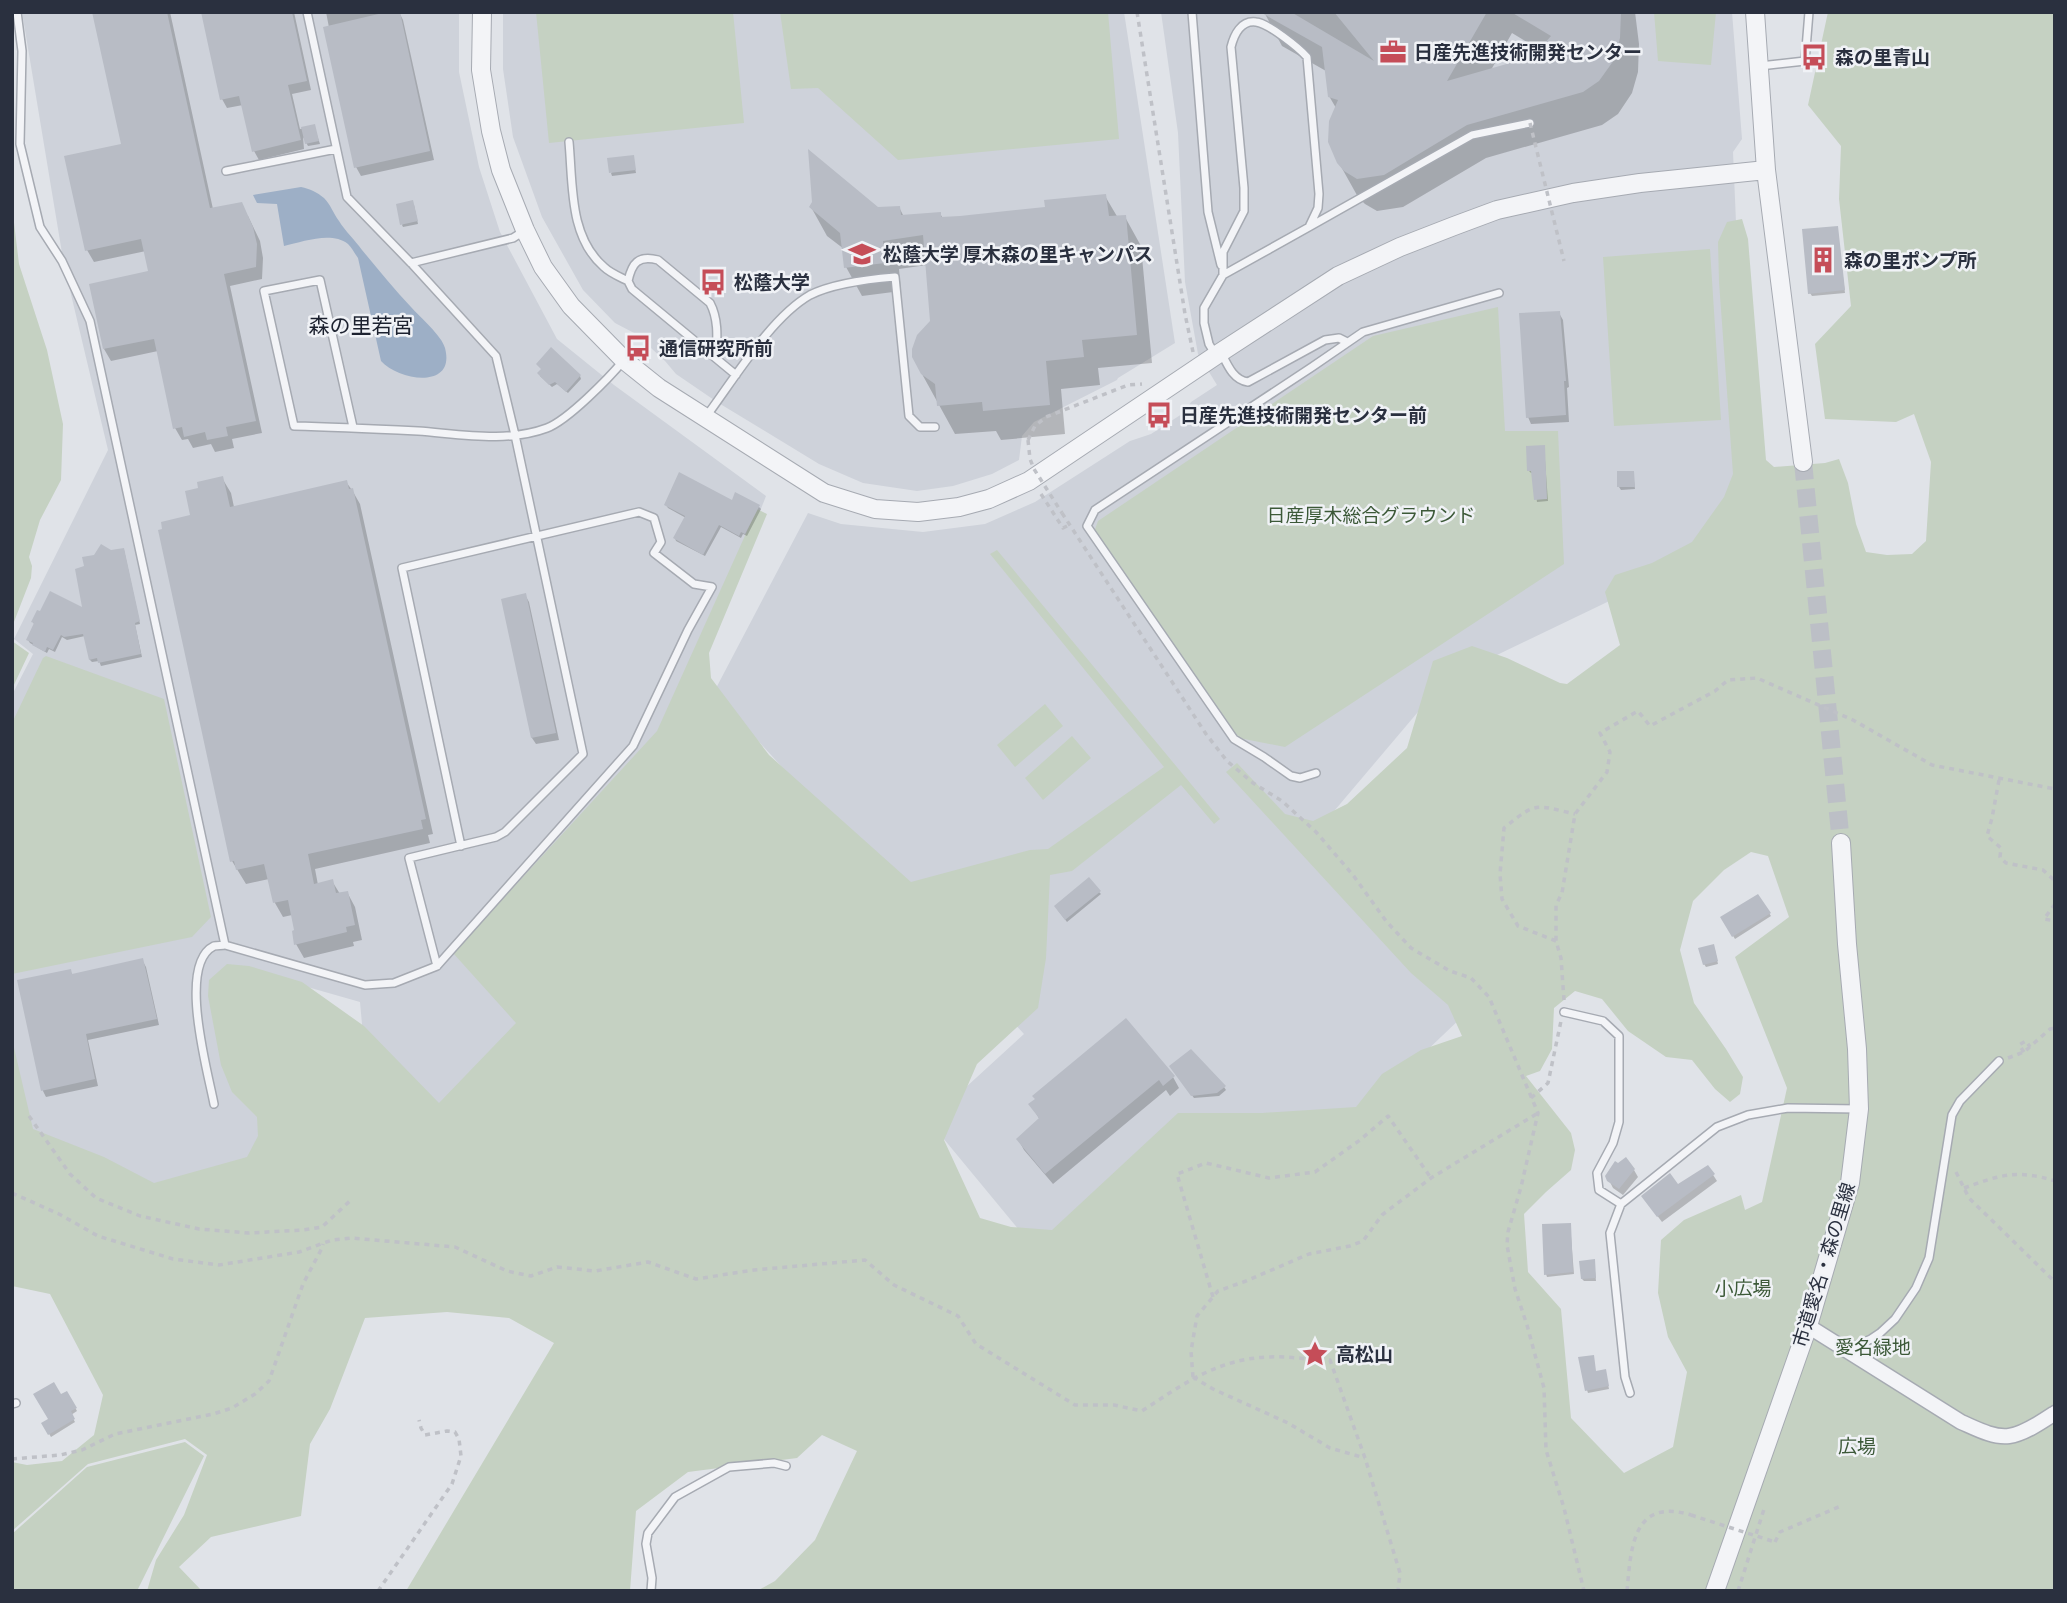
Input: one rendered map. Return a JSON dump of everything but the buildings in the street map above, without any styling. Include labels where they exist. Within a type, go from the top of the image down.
[{"type":"street","points":[[482,12],[481,70],[491,131],[501,170],[543,267],[570,306],[624,360],[659,388],[824,493],[875,509],[918,512],[959,507],[989,499],[1029,481],[1218,353],[1338,276],[1400,247],[1497,210],[1595,190],[1766,170]]},
{"type":"street","points":[[1755,12],[1766,170],[1803,462]]},
{"type":"street","name":"市道愛名・森の里線","points":[[1715,1591],[1808,1326],[1850,1183],[1859,1109],[1841,843]]},
{"type":"street","points":[[1808,1326],[1961,1422],[1983,1432],[2009,1436],[2024,1431],[2055,1413]]},
{"type":"lane","points":[[17,12],[15,24],[22,51],[20,144],[40,227],[62,261],[90,321],[225,945]]},
{"type":"lane","points":[[307,12],[347,197],[496,356],[583,754],[505,832],[496,837],[409,858],[436,966]]},
{"type":"lane","points":[[1192,12],[1208,212],[1223,275]]},
{"type":"lane","points":[[1759,67],[1805,61],[1808,12]]},
{"type":"lane","points":[[1309,227],[1318,208],[1319,194],[1307,57],[1284,37],[1257,22],[1246,23],[1234,33],[1231,47],[1244,211],[1223,252],[1223,275],[1204,308],[1209,344],[1237,377],[1248,382],[1325,340],[1339,338],[1346,342]]},
{"type":"lane","points":[[1223,275],[1352,205],[1472,135],[1530,123]]},
{"type":"lane","points":[[569,142],[579,232],[586,247],[605,269],[628,281],[632,289],[736,375]]},
{"type":"lane","points":[[226,172],[335,149]]},
{"type":"lane","points":[[411,263],[513,238],[525,230]]},
{"type":"lane","points":[[628,281],[631,269],[638,261],[648,258],[658,260],[703,296],[715,313],[716,358]]},
{"type":"lane","points":[[705,418],[786,313],[812,294],[862,280],[895,277],[909,416],[920,426],[935,427]]},
{"type":"lane","points":[[353,427],[320,280],[264,291],[294,426],[515,435],[550,427],[610,377],[624,360]]},
{"type":"lane","points":[[1316,773],[1300,778],[1291,776],[1234,739],[1087,526],[1095,510],[1363,332],[1499,293]]},
{"type":"lane","points":[[214,1104],[195,1004],[197,976],[203,958],[214,946],[225,945],[365,985],[394,982],[436,966],[634,746],[688,630],[712,587],[694,584],[654,553],[661,542],[654,518],[639,512],[402,568],[461,846]]},
{"type":"lane","points":[[1564,1012],[1603,1021],[1619,1036],[1619,1122],[1614,1143],[1597,1172],[1599,1190],[1621,1204]]},
{"type":"lane","points":[[1846,1350],[1880,1333],[1895,1319],[1916,1288],[1929,1258],[1952,1115],[1960,1101],[2000,1061]]},
{"type":"lane","points":[[1630,1393],[1625,1377],[1610,1233],[1621,1204],[1717,1127],[1748,1115],[1788,1108],[1859,1109]]},
{"type":"lane","points":[[651,1591],[652,1571],[646,1544],[648,1533],[675,1497],[729,1467],[774,1463],[786,1466]]},
{"type":"path","points":[[1137,12],[1185,314],[1194,354]]},
{"type":"path","points":[[1530,123],[1564,261]]},
{"type":"path","points":[[1062,513],[1030,459],[1028,440],[1035,426],[1046,417],[1128,385],[1147,383]]},
{"type":"path","points":[[1038,491],[1063,528],[1069,525]]},
{"type":"path","points":[[1531,1098],[1548,1083],[1564,1012],[1563,976],[1556,942],[1556,905],[1562,893],[1575,814],[1607,772],[1610,752],[1600,733],[1638,711],[1650,726],[1715,691],[1728,680],[1757,678],[1853,720],[1932,765],[2055,789]]},
{"type":"path","points":[[1999,780],[1987,836],[2001,848],[2000,857],[2006,863],[2043,870],[2055,881]]},
{"type":"path","points":[[1556,942],[1518,926],[1502,899],[1500,874],[1504,828],[1525,811],[1538,806],[1575,814]]},
{"type":"path","points":[[1305,821],[1353,875],[1386,921],[1411,948],[1450,971],[1471,978],[1489,997],[1538,1113],[1507,1245],[1515,1289],[1544,1388],[1546,1450],[1564,1508],[1584,1591]]},
{"type":"path","points":[[2055,904],[2044,919],[2055,921]]},
{"type":"path","points":[[2000,1061],[2024,1052],[2050,1029],[2055,1028]]},
{"type":"path","points":[[2024,1052],[2019,1045],[2026,1041],[2030,1047]]},
{"type":"path","points":[[1193,1377],[1191,1351],[1197,1316],[1218,1291],[1246,1282],[1309,1254],[1363,1241],[1382,1215],[1431,1178],[1538,1113]]},
{"type":"path","points":[[29,1116],[70,1174],[96,1198],[140,1216],[199,1229],[249,1233],[303,1230],[321,1227],[352,1199]]},
{"type":"path","points":[[1213,1297],[1177,1174],[1206,1163],[1269,1178],[1315,1172],[1388,1116],[1431,1178]]},
{"type":"path","points":[[1946,1151],[1969,1198],[2055,1282]]},
{"type":"path","points":[[1964,1188],[1990,1178],[2014,1173],[2037,1175],[2055,1181]]},
{"type":"path","points":[[12,1193],[59,1214],[98,1236],[173,1259],[219,1265],[299,1252],[351,1238],[455,1247],[507,1271],[531,1276],[557,1267],[596,1271],[648,1262],[696,1279],[754,1270],[865,1260],[894,1285],[958,1315],[976,1345],[1075,1405],[1114,1405],[1142,1410],[1193,1377],[1237,1360],[1272,1357],[1330,1360],[1365,1458],[1400,1573],[1398,1591]]},
{"type":"path","points":[[12,1459],[60,1455],[82,1450],[115,1434],[232,1408],[255,1394],[269,1381],[303,1284],[323,1244]]},
{"type":"path","points":[[1193,1377],[1288,1423],[1330,1448],[1365,1458]]},
{"type":"path","points":[[378,1591],[452,1484],[461,1456],[459,1439],[455,1432],[425,1435],[419,1420]]},
{"type":"path","points":[[1627,1591],[1638,1528],[1655,1514],[1678,1511],[1776,1542],[1780,1532],[1843,1505]]},
{"type":"shaded area","points":[[22,12],[459,12],[459,72],[479,167],[500,232],[557,339],[614,385],[766,496],[670,740],[528,1020],[440,1112],[363,1035],[360,1002],[244,969],[328,1239],[12,1142],[12,695],[33,654],[14,639],[108,450],[64,265]]},
{"type":"shaded area","name":"松蔭大学 厚木森の里キャンパス","points":[[503,12],[1124,12],[1175,343],[1117,380],[1034,422],[1022,436],[1019,460],[992,474],[953,486],[917,491],[863,483],[819,464],[676,374],[636,334],[615,323],[583,290],[542,217],[513,137],[503,69]]},
{"type":"shaded area","points":[[1161,12],[1732,12],[1742,139],[1733,152],[1747,479],[1703,556],[1445,680],[1313,836],[1464,1015],[1290,1181],[1043,1259],[929,1121],[1024,1034],[714,692],[808,513],[841,524],[923,532],[985,524],[1035,502],[1130,441],[1151,434],[1185,412],[1191,402],[1217,385],[1198,354],[1185,282],[1178,133]]},
{"type":"green space","points":[[536,12],[733,12],[744,123],[549,143]]},
{"type":"green space","points":[[780,12],[1108,12],[1119,139],[898,160],[818,88],[791,89]]},
{"type":"green space","points":[[1654,12],[1716,12],[1711,65],[1658,61]]},
{"type":"green space","points":[[1828,12],[2055,12],[2055,1591],[757,1591],[775,1581],[815,1540],[857,1451],[822,1435],[797,1458],[688,1472],[636,1511],[630,1591],[406,1591],[554,1343],[509,1318],[447,1312],[365,1318],[330,1409],[310,1444],[301,1516],[211,1537],[179,1567],[202,1591],[147,1591],[156,1560],[184,1515],[207,1455],[185,1439],[88,1464],[12,1531],[12,1462],[27,1465],[62,1461],[94,1435],[103,1395],[50,1294],[12,1286],[12,1039],[33,1129],[104,1157],[154,1183],[247,1157],[258,1136],[257,1117],[232,1092],[221,1065],[208,996],[209,980],[227,964],[249,966],[302,982],[364,1026],[439,1103],[516,1023],[453,953],[657,731],[757,509],[767,514],[709,653],[711,678],[769,755],[911,882],[1030,850],[1048,849],[1164,767],[990,554],[997,550],[1220,819],[1214,824],[1181,785],[1072,871],[1050,875],[1046,958],[1038,1008],[977,1064],[944,1140],[980,1218],[1011,1227],[1052,1230],[1178,1113],[1262,1113],[1356,1107],[1382,1074],[1421,1050],[1462,1036],[1448,1005],[1411,973],[1226,772],[1237,763],[1285,814],[1313,821],[1347,804],[1407,748],[1433,661],[1472,646],[1567,684],[1620,645],[1605,592],[1615,575],[1652,563],[1692,542],[1724,497],[1733,474],[1718,242],[1727,222],[1742,219],[1748,239],[1766,460],[1774,467],[1825,463],[1839,459],[1866,552],[1912,554],[1926,541],[1931,462],[1914,414],[1896,422],[1825,419],[1815,344],[1851,306],[1839,199],[1841,146],[1808,105]],"holes":[[[1751,852],[1768,856],[1789,917],[1735,957],[1787,1088],[1762,1202],[1745,1210],[1741,1195],[1684,1220],[1661,1240],[1658,1293],[1668,1337],[1687,1372],[1673,1447],[1624,1473],[1571,1418],[1561,1309],[1528,1272],[1524,1214],[1571,1170],[1575,1150],[1571,1133],[1526,1076],[1540,1071],[1552,1049],[1554,1008],[1575,991],[1602,999],[1628,1031],[1666,1057],[1692,1060],[1715,1089],[1730,1102],[1740,1094],[1743,1077],[1694,1003],[1680,950],[1693,901],[1724,870]]]},
{"type":"green space","points":[[12,206],[19,264],[47,350],[63,424],[61,480],[40,520],[29,557],[32,566],[31,578],[12,627]]},
{"type":"green space","points":[[1710,249],[1721,420],[1614,426],[1603,257]]},
{"type":"green space","name":"日産厚木総合グラウンド","points":[[1498,307],[1505,431],[1558,431],[1564,564],[1285,747],[1239,738],[1094,532],[1098,521],[1373,336]]},
{"type":"green space","points":[[12,641],[29,653],[12,689]]},
{"type":"green space","points":[[46,656],[164,699],[211,917],[192,937],[12,974],[12,723]]},
{"type":"green space","points":[[1045,704],[1063,726],[1015,767],[997,745]]},
{"type":"green space","points":[[1072,736],[1091,758],[1043,800],[1025,778]]},
{"type":"green space","points":[[185,1442],[204,1456],[137,1591],[12,1591],[12,1534],[87,1467]]},
{"type":"water","points":[[301,187],[324,198],[341,225],[440,338],[445,348],[446,361],[442,371],[424,378],[412,377],[389,368],[381,361],[358,258],[348,244],[334,238],[325,238],[284,246],[277,204],[257,203],[253,195]]},
{"type":"tunnel","points":[[1803,462],[1841,843]]},
{"type":"place","name":"日産先進技術開発センター","points":[[1393,52]]},
{"type":"place","name":"森の里青山","points":[[1814,57]]},
{"type":"place","name":"松蔭大学 厚木森の里キャンパス","points":[[862,254]]},
{"type":"place","name":"森の里ポンプ所","points":[[1823,260]]},
{"type":"place","name":"松蔭大学","points":[[713,282]]},
{"type":"place","name":"通信研究所前","points":[[638,348]]},
{"type":"place","name":"日産先進技術開発センター前","points":[[1159,415]]},
{"type":"place","name":"高松山","points":[[1315,1354]]},
{"type":"district","name":"森の里若宮","points":[[361,325]]},
{"type":"park label","name":"小広場","points":[[1743,1288]]},
{"type":"park label","name":"愛名緑地","points":[[1873,1347]]},
{"type":"park label","name":"広場","points":[[1857,1446]]}]
